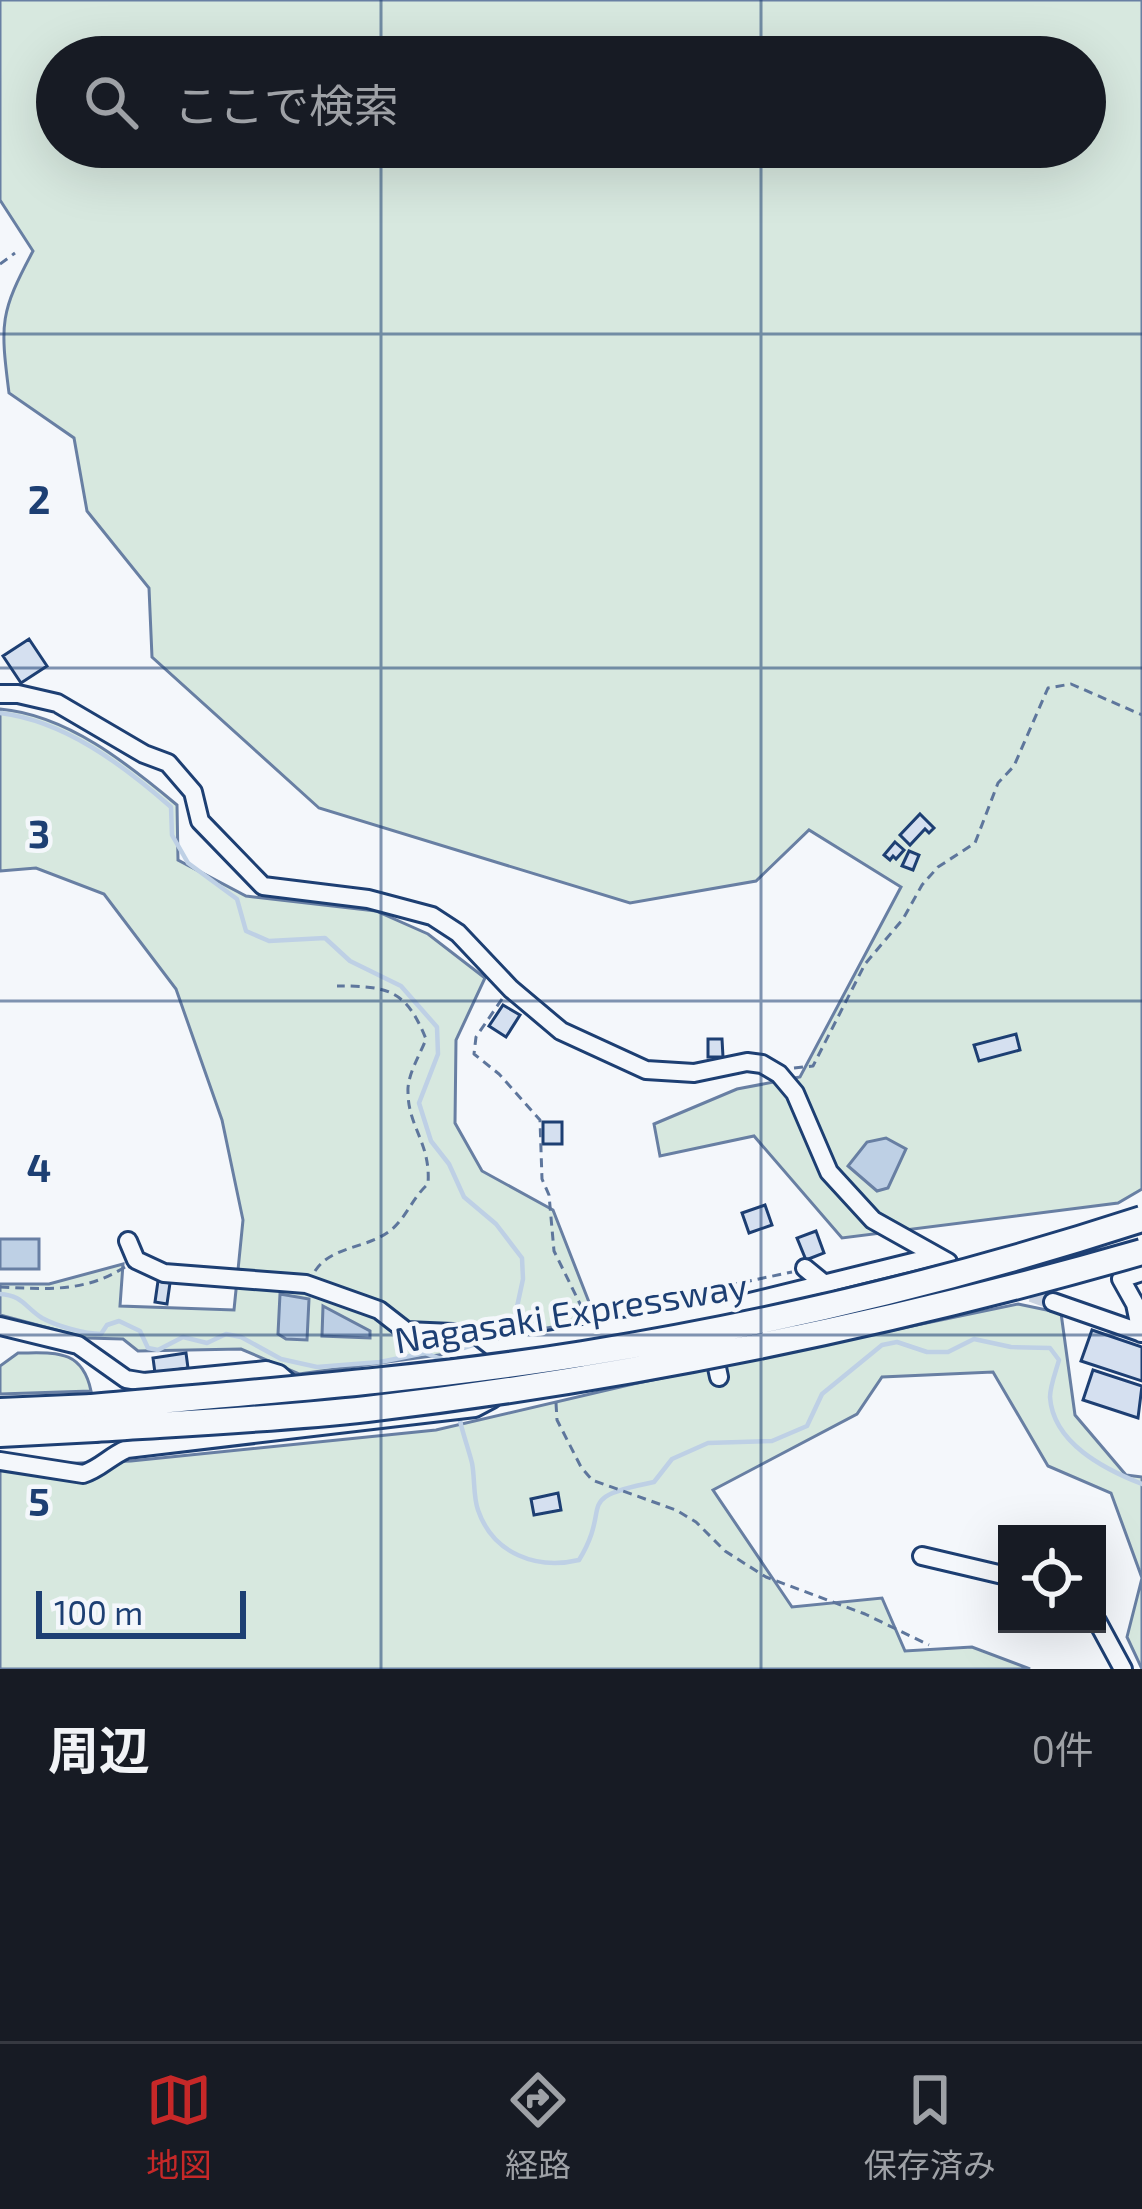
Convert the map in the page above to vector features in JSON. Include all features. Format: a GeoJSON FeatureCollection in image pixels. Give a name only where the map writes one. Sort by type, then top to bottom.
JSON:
{"type":"FeatureCollection","features":[{"type":"Feature","properties":{"kind":"highway","name":"Nagasaki Expressway"},"geometry":{"type":"LineString","coordinates":[[0,1434],[584,1354],[776,1316],[945,1275],[1142,1219]]}},
{"type":"Feature","properties":{"kind":"highway","name":"Nagasaki Expressway"},"geometry":{"type":"LineString","coordinates":[[0,1411],[94,1418],[367,1409],[589,1376],[827,1329],[1142,1252]]}},
{"type":"Feature","properties":{"kind":"street"},"geometry":{"type":"LineString","coordinates":[[0,694],[57,703],[168,763],[194,792],[200,821],[263,886],[368,899],[432,916],[458,933],[561,1031],[646,1070],[694,1072],[747,1062],[779,1074],[795,1093],[830,1172],[873,1220],[941,1260],[705,1312],[495,1349],[476,1334],[406,1330],[379,1310],[306,1284],[164,1273],[136,1259],[128,1241]]}},
{"type":"Feature","properties":{"kind":"street"},"geometry":{"type":"LineString","coordinates":[[805,1268],[827,1286]]}},
{"type":"Feature","properties":{"kind":"street"},"geometry":{"type":"LineString","coordinates":[[1142,1272],[1121,1279],[1135,1304],[1142,1333]]}},
{"type":"Feature","properties":{"kind":"street"},"geometry":{"type":"LineString","coordinates":[[1053,1302],[1142,1333]]}},
{"type":"Feature","properties":{"kind":"street"},"geometry":{"type":"LineString","coordinates":[[705,1312],[718,1377]]}},
{"type":"Feature","properties":{"kind":"street"},"geometry":{"type":"LineString","coordinates":[[0,1327],[78,1345],[126,1378],[144,1382],[266,1370],[279,1374],[338,1426]]}},
{"type":"Feature","properties":{"kind":"street"},"geometry":{"type":"LineString","coordinates":[[0,1461],[83,1474],[127,1449],[476,1408],[492,1399],[495,1349]]}},
{"type":"Feature","properties":{"kind":"street"},"geometry":{"type":"LineString","coordinates":[[922,1556],[998,1574]]}},
{"type":"Feature","properties":{"kind":"street"},"geometry":{"type":"LineString","coordinates":[[1103,1633],[1123,1669]]}},
{"type":"Feature","properties":{"kind":"path"},"geometry":{"type":"LineString","coordinates":[[0,264],[15,253]]}},
{"type":"Feature","properties":{"kind":"path"},"geometry":{"type":"LineString","coordinates":[[783,1064],[800,1070],[813,1066],[865,964],[903,919],[922,885],[938,867],[975,843],[998,783],[1014,766],[1048,688],[1071,684],[1142,716]]}},
{"type":"Feature","properties":{"kind":"path"},"geometry":{"type":"LineString","coordinates":[[306,1284],[324,1257],[368,1243],[393,1228],[412,1198],[428,1184],[430,1159],[407,1087],[426,1039],[415,1011],[384,986],[337,986]]}},
{"type":"Feature","properties":{"kind":"path"},"geometry":{"type":"LineString","coordinates":[[511,988],[476,1037],[474,1054],[499,1073],[540,1120],[542,1179],[549,1195],[554,1251],[592,1329]]}},
{"type":"Feature","properties":{"kind":"path"},"geometry":{"type":"LineString","coordinates":[[0,1287],[66,1290],[102,1282],[136,1259]]}},
{"type":"Feature","properties":{"kind":"path"},"geometry":{"type":"LineString","coordinates":[[705,1312],[691,1306],[691,1296],[805,1268]]}},
{"type":"Feature","properties":{"kind":"path"},"geometry":{"type":"LineString","coordinates":[[556,1402],[557,1420],[581,1467],[605,1487],[676,1510],[696,1522],[725,1551],[766,1577],[865,1614],[929,1645]]}},
{"type":"Feature","properties":{"kind":"shaded area"},"geometry":{"type":"Polygon","coordinates":[[[0,0],[1142,0],[1142,1189],[1118,1203],[842,1238],[754,1136],[660,1156],[654,1124],[737,1089],[800,1077],[901,887],[809,830],[756,881],[630,903],[319,808],[152,657],[149,588],[87,511],[74,438],[9,393],[5,319],[33,251],[0,200],[0,0]]]}},
{"type":"Feature","properties":{"kind":"shaded area"},"geometry":{"type":"Polygon","coordinates":[[[0,709],[72,731],[117,758],[177,805],[178,860],[246,896],[376,911],[428,934],[485,978],[456,1040],[455,1123],[482,1171],[553,1210],[596,1320],[522,1332],[500,1321],[446,1354],[299,1374],[241,1349],[138,1351],[123,1339],[86,1338],[0,1315],[0,1284],[49,1284],[123,1264],[120,1306],[234,1310],[243,1220],[222,1120],[176,989],[104,894],[36,868],[0,871],[0,709]]]}},
{"type":"Feature","properties":{"kind":"shaded area"},"geometry":{"type":"Polygon","coordinates":[[[1018,1304],[1061,1313],[1075,1415],[1126,1475],[1142,1477],[1142,1578],[1111,1493],[1048,1466],[993,1372],[882,1377],[857,1414],[713,1490],[792,1607],[882,1598],[905,1651],[972,1647],[1030,1669],[0,1669],[0,1466],[131,1461],[436,1430],[1018,1304]]]}},
{"type":"Feature","properties":{"kind":"shaded area"},"geometry":{"type":"Polygon","coordinates":[[[18,1353],[55,1354],[73,1360],[91,1391],[0,1394],[0,1366],[18,1353]]]}},
{"type":"Feature","properties":{"kind":"shaded area"},"geometry":{"type":"Polygon","coordinates":[[[1142,1578],[1142,1669],[1127,1637],[1142,1578]]]}},
{"type":"Feature","properties":{"kind":"water"},"geometry":{"type":"Polygon","coordinates":[[[886,1138],[906,1149],[888,1188],[877,1191],[848,1166],[867,1142],[886,1138]]]}},
{"type":"Feature","properties":{"kind":"water"},"geometry":{"type":"Polygon","coordinates":[[[0,1239],[39,1239],[39,1269],[0,1269],[0,1239]]]}},
{"type":"Feature","properties":{"kind":"water"},"geometry":{"type":"Polygon","coordinates":[[[280,1294],[309,1299],[307,1340],[278,1334],[280,1294]]]}},
{"type":"Feature","properties":{"kind":"water"},"geometry":{"type":"Polygon","coordinates":[[[323,1306],[370,1331],[370,1338],[322,1336],[323,1306]]]}},
{"type":"Feature","properties":{"kind":"building"},"geometry":{"type":"Polygon","coordinates":[[[29,639],[47,666],[21,683],[3,656],[29,639]]]}},
{"type":"Feature","properties":{"kind":"building"},"geometry":{"type":"Polygon","coordinates":[[[920,814],[934,828],[929,833],[925,829],[910,845],[900,835],[920,814]]]}},
{"type":"Feature","properties":{"kind":"building"},"geometry":{"type":"Polygon","coordinates":[[[895,842],[904,850],[890,860],[884,855],[895,842]]]}},
{"type":"Feature","properties":{"kind":"building"},"geometry":{"type":"Polygon","coordinates":[[[909,851],[919,855],[913,870],[902,866],[909,851]]]}},
{"type":"Feature","properties":{"kind":"building"},"geometry":{"type":"Polygon","coordinates":[[[503,1005],[520,1015],[506,1037],[489,1026],[503,1005]]]}},
{"type":"Feature","properties":{"kind":"building"},"geometry":{"type":"Polygon","coordinates":[[[1016,1034],[1020,1050],[979,1061],[974,1045],[1016,1034]]]}},
{"type":"Feature","properties":{"kind":"building"},"geometry":{"type":"Polygon","coordinates":[[[708,1039],[722,1039],[723,1057],[708,1057],[708,1039]]]}},
{"type":"Feature","properties":{"kind":"building"},"geometry":{"type":"Polygon","coordinates":[[[543,1122],[562,1122],[562,1144],[543,1144],[543,1122]]]}},
{"type":"Feature","properties":{"kind":"building"},"geometry":{"type":"Polygon","coordinates":[[[765,1205],[772,1225],[749,1233],[742,1213],[765,1205]]]}},
{"type":"Feature","properties":{"kind":"building"},"geometry":{"type":"Polygon","coordinates":[[[816,1231],[824,1253],[806,1260],[797,1238],[816,1231]]]}},
{"type":"Feature","properties":{"kind":"building"},"geometry":{"type":"Polygon","coordinates":[[[158,1281],[170,1283],[167,1304],[155,1302],[158,1281]]]}},
{"type":"Feature","properties":{"kind":"building"},"geometry":{"type":"Polygon","coordinates":[[[1092,1330],[1142,1347],[1142,1381],[1081,1361],[1092,1330]]]}},
{"type":"Feature","properties":{"kind":"building"},"geometry":{"type":"Polygon","coordinates":[[[186,1353],[188,1368],[155,1373],[153,1358],[186,1353]]]}},
{"type":"Feature","properties":{"kind":"building"},"geometry":{"type":"Polygon","coordinates":[[[1093,1370],[1142,1386],[1138,1418],[1083,1400],[1093,1370]]]}},
{"type":"Feature","properties":{"kind":"building"},"geometry":{"type":"Polygon","coordinates":[[[558,1493],[561,1510],[534,1515],[531,1499],[558,1493]]]}},
{"type":"Feature","properties":{"kind":"waterway"},"geometry":{"type":"LineString","coordinates":[[0,713],[70,735],[113,761],[171,807],[172,835],[188,863],[237,899],[246,931],[269,941],[325,938],[350,961],[401,986],[437,1027],[438,1054],[419,1103],[431,1141],[449,1164],[464,1197],[496,1224],[522,1258],[523,1279],[512,1330],[489,1340]]}},
{"type":"Feature","properties":{"kind":"waterway"},"geometry":{"type":"LineString","coordinates":[[0,1294],[18,1299],[48,1321],[79,1331],[101,1334],[107,1325],[119,1321],[140,1331],[148,1348],[158,1350],[183,1337],[207,1343],[226,1334],[281,1359],[317,1367],[425,1353],[452,1363]]}},
{"type":"Feature","properties":{"kind":"waterway"},"geometry":{"type":"LineString","coordinates":[[459,1416],[472,1463],[476,1505],[485,1525],[505,1548],[548,1563],[579,1560],[598,1506],[612,1493],[654,1482],[672,1459],[708,1443],[772,1441],[807,1426],[822,1394],[882,1345],[897,1342],[927,1352],[948,1352],[974,1339],[1050,1348],[1059,1360],[1050,1397],[1060,1428],[1097,1462],[1142,1484]]}},
{"type":"Feature","properties":{"kind":"waterway"},"geometry":{"type":"LineString","coordinates":[[452,1363],[457,1350],[479,1343]]}},
{"type":"Feature","properties":{"kind":"tunnel"},"geometry":{"type":"LineString","coordinates":[[964,1269],[1053,1302]]}}]}
